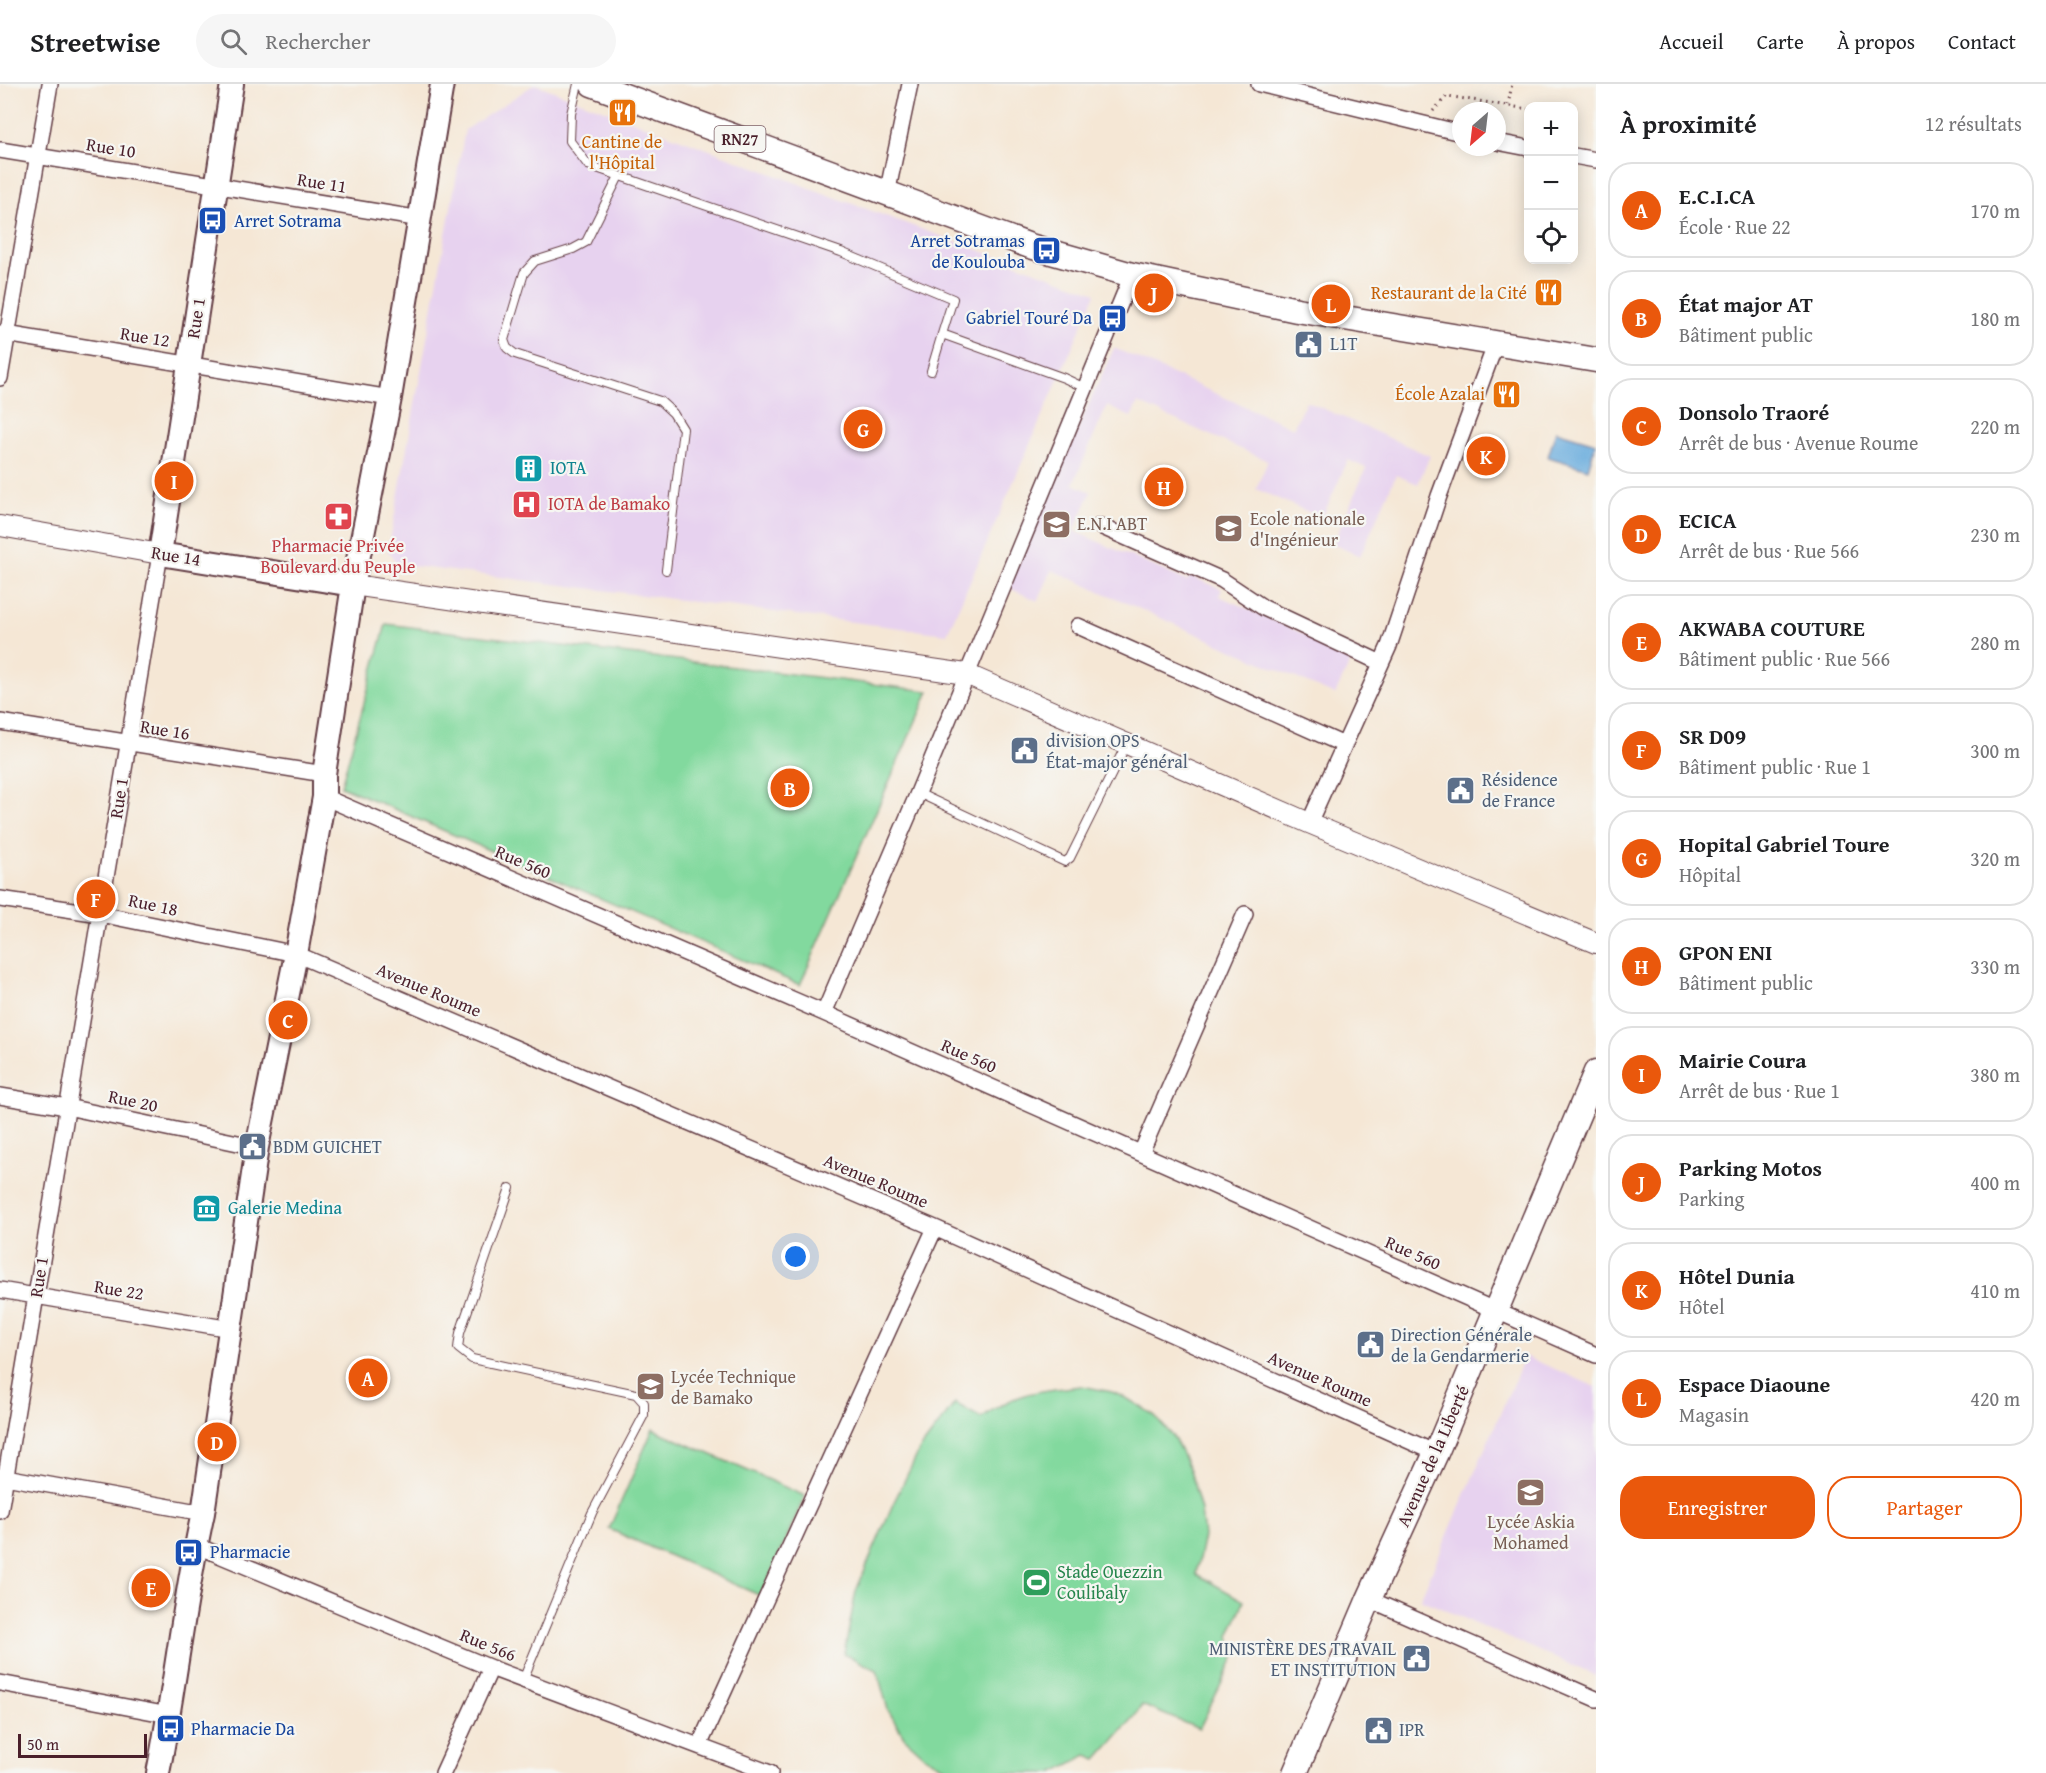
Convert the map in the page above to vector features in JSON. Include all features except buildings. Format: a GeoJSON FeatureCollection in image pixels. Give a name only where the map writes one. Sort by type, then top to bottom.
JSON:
{"type":"FeatureCollection","features":[{"type":"Feature","properties":{"kind":"main road","name":"Rue 1"},"geometry":{"type":"LineString","coordinates":[[160,554],[232,84]]}},
{"type":"Feature","properties":{"kind":"main road"},"geometry":{"type":"LineString","coordinates":[[158,1773],[202,1513],[257,1147],[296,954],[324,797],[324,774],[353,585],[390,398],[442,84]]}},
{"type":"Feature","properties":{"kind":"main road","name":"RN27"},"geometry":{"type":"LineString","coordinates":[[592,84],[1030,246],[1132,275],[1297,310],[1596,360]]}},
{"type":"Feature","properties":{"kind":"main road","name":"Rue 14"},"geometry":{"type":"LineString","coordinates":[[160,554],[353,585]]}},
{"type":"Feature","properties":{"kind":"main road","name":"Avenue de la Liberté"},"geometry":{"type":"LineString","coordinates":[[1295,1773],[1369,1599],[1436,1453],[1596,1072]]}},
{"type":"Feature","properties":{"kind":"street"},"geometry":{"type":"LineString","coordinates":[[0,378],[4,334],[50,84]]}},
{"type":"Feature","properties":{"kind":"street"},"geometry":{"type":"LineString","coordinates":[[887,194],[910,84]]}},
{"type":"Feature","properties":{"kind":"street"},"geometry":{"type":"LineString","coordinates":[[1259,84],[1452,131]]}},
{"type":"Feature","properties":{"kind":"street"},"geometry":{"type":"LineString","coordinates":[[1506,144],[1524,147]]}},
{"type":"Feature","properties":{"kind":"street","name":"Rue 10"},"geometry":{"type":"LineString","coordinates":[[0,150],[216,185]]}},
{"type":"Feature","properties":{"kind":"street"},"geometry":{"type":"LineString","coordinates":[[1578,157],[1596,160]]}},
{"type":"Feature","properties":{"kind":"street","name":"Rue 11"},"geometry":{"type":"LineString","coordinates":[[216,185],[421,219]]}},
{"type":"Feature","properties":{"kind":"street"},"geometry":{"type":"LineString","coordinates":[[824,1013],[918,794],[1132,275]]}},
{"type":"Feature","properties":{"kind":"street","name":"Rue 12"},"geometry":{"type":"LineString","coordinates":[[4,334],[390,398]]}},
{"type":"Feature","properties":{"kind":"street"},"geometry":{"type":"LineString","coordinates":[[1309,823],[1381,663],[1496,343]]}},
{"type":"Feature","properties":{"kind":"street","name":"Rue 14"},"geometry":{"type":"LineString","coordinates":[[0,526],[160,554]]}},
{"type":"Feature","properties":{"kind":"street"},"geometry":{"type":"LineString","coordinates":[[1100,526],[1222,580],[1264,608],[1381,663]]}},
{"type":"Feature","properties":{"kind":"street","name":"Rue 1"},"geometry":{"type":"LineString","coordinates":[[0,1511],[3,1476],[36,1296],[160,554]]}},
{"type":"Feature","properties":{"kind":"street"},"geometry":{"type":"LineString","coordinates":[[353,585],[966,674],[1309,823],[1596,943]]}},
{"type":"Feature","properties":{"kind":"street"},"geometry":{"type":"LineString","coordinates":[[1078,626],[1344,745]]}},
{"type":"Feature","properties":{"kind":"street","name":"Rue 16"},"geometry":{"type":"LineString","coordinates":[[0,722],[324,774]]}},
{"type":"Feature","properties":{"kind":"street","name":"Rue 560"},"geometry":{"type":"LineString","coordinates":[[324,797],[824,1013],[1596,1355]]}},
{"type":"Feature","properties":{"kind":"street","name":"Rue 18"},"geometry":{"type":"LineString","coordinates":[[0,898],[100,914],[296,954]]}},
{"type":"Feature","properties":{"kind":"street"},"geometry":{"type":"LineString","coordinates":[[1141,1153],[1245,914]]}},
{"type":"Feature","properties":{"kind":"street","name":"Avenue Roume"},"geometry":{"type":"LineString","coordinates":[[296,954],[935,1228],[1436,1453]]}},
{"type":"Feature","properties":{"kind":"street","name":"Rue 20"},"geometry":{"type":"LineString","coordinates":[[0,1096],[67,1107],[257,1147]]}},
{"type":"Feature","properties":{"kind":"street"},"geometry":{"type":"LineString","coordinates":[[699,1746],[935,1228]]}},
{"type":"Feature","properties":{"kind":"street","name":"Rue 22"},"geometry":{"type":"LineString","coordinates":[[0,1290],[231,1329]]}},
{"type":"Feature","properties":{"kind":"street"},"geometry":{"type":"LineString","coordinates":[[3,1476],[202,1513]]}},
{"type":"Feature","properties":{"kind":"street","name":"Rue 566"},"geometry":{"type":"LineString","coordinates":[[195,1545],[491,1668],[770,1773]]}},
{"type":"Feature","properties":{"kind":"street"},"geometry":{"type":"LineString","coordinates":[[1369,1599],[1596,1699]]}},
{"type":"Feature","properties":{"kind":"street"},"geometry":{"type":"LineString","coordinates":[[443,1773],[491,1668]]}},
{"type":"Feature","properties":{"kind":"street"},"geometry":{"type":"LineString","coordinates":[[0,1683],[169,1715]]}},
{"type":"Feature","properties":{"kind":"lane"},"geometry":{"type":"LineString","coordinates":[[578,84],[571,114],[570,141],[588,165],[841,252],[953,299],[931,371]]}},
{"type":"Feature","properties":{"kind":"lane"},"geometry":{"type":"LineString","coordinates":[[619,176],[586,242],[573,249],[535,261],[524,273],[504,340],[507,348],[515,354],[660,401],[673,413],[683,429],[666,570]]}},
{"type":"Feature","properties":{"kind":"lane"},"geometry":{"type":"LineString","coordinates":[[942,334],[1064,378],[1085,388]]}},
{"type":"Feature","properties":{"kind":"lane"},"geometry":{"type":"LineString","coordinates":[[918,794],[1065,862],[1070,858],[1127,744]]}},
{"type":"Feature","properties":{"kind":"lane"},"geometry":{"type":"LineString","coordinates":[[510,1188],[460,1333],[458,1348],[472,1359],[636,1394],[644,1402],[644,1415],[592,1512],[523,1680]]}},
{"type":"Feature","properties":{"kind":"path"},"geometry":{"type":"LineString","coordinates":[[1508,105],[1512,84]]}},
{"type":"Feature","properties":{"kind":"path"},"geometry":{"type":"LineString","coordinates":[[1422,123],[1447,96],[1524,108]]}},
{"type":"Feature","properties":{"kind":"shaded area"},"geometry":{"type":"Polygon","coordinates":[[[535,84],[1096,293],[947,634],[397,564],[388,552],[465,130],[535,84]]]}},
{"type":"Feature","properties":{"kind":"shaded area","name":"E.N.I ABT"},"geometry":{"type":"Polygon","coordinates":[[[1114,348],[1293,428],[1306,401],[1430,456],[1418,484],[1396,475],[1360,556],[1333,544],[1366,468],[1348,460],[1322,518],[1256,489],[1268,461],[1138,403],[1131,417],[1107,406],[1073,484],[1091,492],[1074,531],[1187,581],[1190,576],[1222,589],[1219,596],[1353,656],[1335,695],[1052,570],[1038,601],[1007,587],[1114,348]]]}},
{"type":"Feature","properties":{"kind":"shaded area","name":"Lycée Askia Mohamed"},"geometry":{"type":"Polygon","coordinates":[[[1525,1356],[1596,1387],[1596,1676],[1420,1599],[1525,1356]]]}},
{"type":"Feature","properties":{"kind":"green space"},"geometry":{"type":"Polygon","coordinates":[[[386,624],[929,691],[800,985],[341,786],[386,624]]]}},
{"type":"Feature","properties":{"kind":"green space","name":"Stade Ouezzin Coulibaly"},"geometry":{"type":"Polygon","coordinates":[[[1082,1386],[1112,1392],[1128,1399],[1154,1415],[1174,1438],[1190,1470],[1201,1511],[1204,1536],[1196,1574],[1244,1601],[1229,1636],[1235,1656],[1199,1729],[1142,1705],[1097,1759],[1087,1755],[1053,1773],[958,1773],[926,1757],[904,1737],[888,1710],[877,1670],[844,1654],[856,1591],[893,1504],[919,1451],[955,1403],[981,1418],[1017,1397],[1041,1391],[1082,1386]]]}},
{"type":"Feature","properties":{"kind":"green space"},"geometry":{"type":"Polygon","coordinates":[[[653,1429],[805,1496],[761,1596],[609,1529],[653,1429]]]}},
{"type":"Feature","properties":{"kind":"water"},"geometry":{"type":"Polygon","coordinates":[[[1556,431],[1596,443],[1588,469],[1548,457],[1556,431]]]}},
{"type":"Feature","properties":{"kind":"place","name":"Cantine de l'Hôpital"},"geometry":{"type":"Point","coordinates":[622,113]}},
{"type":"Feature","properties":{"kind":"place","name":"Arret Sotrama"},"geometry":{"type":"Point","coordinates":[213,221]}},
{"type":"Feature","properties":{"kind":"place","name":"Arret Sotramas de Koulouba"},"geometry":{"type":"Point","coordinates":[1046,251]}},
{"type":"Feature","properties":{"kind":"place","name":"Parking Motos"},"geometry":{"type":"Point","coordinates":[1154,293]}},
{"type":"Feature","properties":{"kind":"place","name":"Restaurant de la Cité"},"geometry":{"type":"Point","coordinates":[1548,293]}},
{"type":"Feature","properties":{"kind":"place","name":"Espace Diaoune"},"geometry":{"type":"Point","coordinates":[1331,304]}},
{"type":"Feature","properties":{"kind":"place","name":"Gabriel Touré Da"},"geometry":{"type":"Point","coordinates":[1113,318]}},
{"type":"Feature","properties":{"kind":"place","name":"L1T"},"geometry":{"type":"Point","coordinates":[1309,344]}},
{"type":"Feature","properties":{"kind":"place","name":"École Azalai"},"geometry":{"type":"Point","coordinates":[1506,394]}},
{"type":"Feature","properties":{"kind":"place","name":"Hopital Gabriel Toure"},"geometry":{"type":"Point","coordinates":[863,429]}},
{"type":"Feature","properties":{"kind":"place","name":"Hôtel Dunia"},"geometry":{"type":"Point","coordinates":[1486,456]}},
{"type":"Feature","properties":{"kind":"place","name":"IOTA"},"geometry":{"type":"Point","coordinates":[529,468]}},
{"type":"Feature","properties":{"kind":"place","name":"Mairie Coura"},"geometry":{"type":"Point","coordinates":[174,481]}},
{"type":"Feature","properties":{"kind":"place","name":"GPON ENI"},"geometry":{"type":"Point","coordinates":[1164,487]}},
{"type":"Feature","properties":{"kind":"place","name":"IOTA de Bamako"},"geometry":{"type":"Point","coordinates":[527,504]}},
{"type":"Feature","properties":{"kind":"place","name":"Pharmacie Privée Boulevard du Peuple"},"geometry":{"type":"Point","coordinates":[338,517]}},
{"type":"Feature","properties":{"kind":"place","name":"E.N.I ABT"},"geometry":{"type":"Point","coordinates":[1056,524]}},
{"type":"Feature","properties":{"kind":"place","name":"Ecole nationale d'Ingénieur"},"geometry":{"type":"Point","coordinates":[1229,529]}},
{"type":"Feature","properties":{"kind":"place","name":"division OPS État-major général"},"geometry":{"type":"Point","coordinates":[1025,751]}},
{"type":"Feature","properties":{"kind":"place","name":"État major AT"},"geometry":{"type":"Point","coordinates":[790,788]}},
{"type":"Feature","properties":{"kind":"place","name":"Résidence de France"},"geometry":{"type":"Point","coordinates":[1461,790]}},
{"type":"Feature","properties":{"kind":"place","name":"SR D09"},"geometry":{"type":"Point","coordinates":[96,899]}},
{"type":"Feature","properties":{"kind":"place","name":"Donsolo Traoré"},"geometry":{"type":"Point","coordinates":[288,1020]}},
{"type":"Feature","properties":{"kind":"place","name":"BDM GUICHET"},"geometry":{"type":"Point","coordinates":[252,1147]}},
{"type":"Feature","properties":{"kind":"place","name":"Galerie Medina"},"geometry":{"type":"Point","coordinates":[207,1208]}},
{"type":"Feature","properties":{"kind":"place","name":"Direction Générale de la Gendarmerie"},"geometry":{"type":"Point","coordinates":[1370,1345]}},
{"type":"Feature","properties":{"kind":"place","name":"E.C.I.CA"},"geometry":{"type":"Point","coordinates":[368,1378]}},
{"type":"Feature","properties":{"kind":"place","name":"Lycée Technique de Bamako"},"geometry":{"type":"Point","coordinates":[650,1387]}},
{"type":"Feature","properties":{"kind":"place","name":"ECICA"},"geometry":{"type":"Point","coordinates":[217,1442]}},
{"type":"Feature","properties":{"kind":"place","name":"Lycée Askia Mohamed"},"geometry":{"type":"Point","coordinates":[1531,1493]}},
{"type":"Feature","properties":{"kind":"place","name":"Pharmacie"},"geometry":{"type":"Point","coordinates":[189,1552]}},
{"type":"Feature","properties":{"kind":"place","name":"Stade Ouezzin Coulibaly"},"geometry":{"type":"Point","coordinates":[1036,1582]}},
{"type":"Feature","properties":{"kind":"place","name":"AKWABA COUTURE"},"geometry":{"type":"Point","coordinates":[151,1588]}},
{"type":"Feature","properties":{"kind":"place","name":"MINISTÈRE DES TRAVAIL ET INSTITUTION"},"geometry":{"type":"Point","coordinates":[1417,1659]}},
{"type":"Feature","properties":{"kind":"place","name":"Pharmacie Da"},"geometry":{"type":"Point","coordinates":[170,1729]}},
{"type":"Feature","properties":{"kind":"place","name":"IPR"},"geometry":{"type":"Point","coordinates":[1378,1730]}}]}
